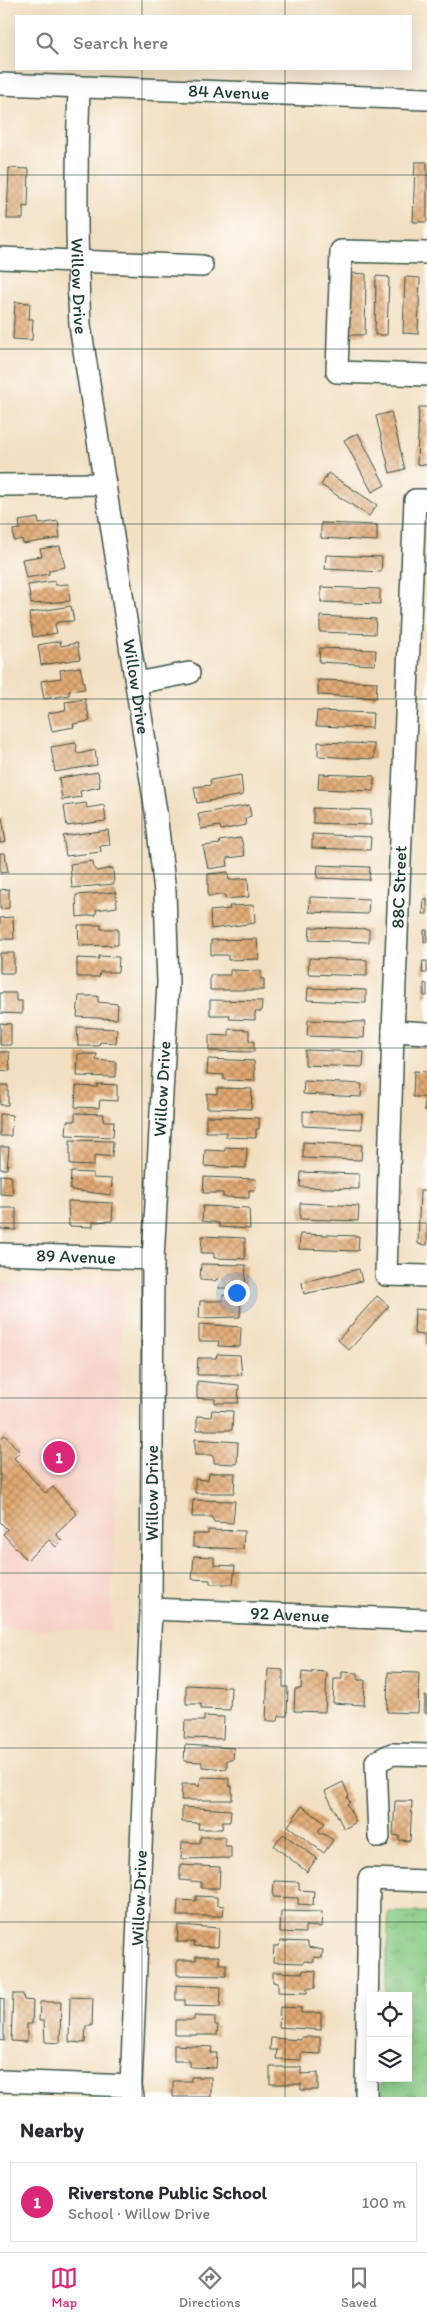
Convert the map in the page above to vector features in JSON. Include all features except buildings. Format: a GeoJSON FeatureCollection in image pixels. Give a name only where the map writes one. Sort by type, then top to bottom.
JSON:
{"type":"FeatureCollection","features":[{"type":"Feature","properties":{"kind":"street","name":"84 Avenue"},"geometry":{"type":"LineString","coordinates":[[0,84],[427,99]]}},
{"type":"Feature","properties":{"kind":"street","name":"Willow Drive"},"geometry":{"type":"LineString","coordinates":[[80,86],[76,262],[80,325],[156,812],[166,901],[168,984],[154,1259],[151,1609],[132,2091]]}},
{"type":"Feature","properties":{"kind":"street"},"geometry":{"type":"LineString","coordinates":[[427,253],[341,251],[337,372],[427,375]]}},
{"type":"Feature","properties":{"kind":"street"},"geometry":{"type":"LineString","coordinates":[[0,258],[202,266]]}},
{"type":"Feature","properties":{"kind":"street"},"geometry":{"type":"LineString","coordinates":[[0,485],[105,484]]}},
{"type":"Feature","properties":{"kind":"street","name":"88C Street"},"geometry":{"type":"LineString","coordinates":[[421,500],[393,1031],[386,1275],[427,1276]]}},
{"type":"Feature","properties":{"kind":"street"},"geometry":{"type":"LineString","coordinates":[[136,683],[189,673]]}},
{"type":"Feature","properties":{"kind":"street"},"geometry":{"type":"LineString","coordinates":[[393,1031],[427,1033]]}},
{"type":"Feature","properties":{"kind":"street","name":"89 Avenue"},"geometry":{"type":"LineString","coordinates":[[0,1254],[154,1259]]}},
{"type":"Feature","properties":{"kind":"street","name":"92 Avenue"},"geometry":{"type":"LineString","coordinates":[[151,1609],[427,1620]]}},
{"type":"Feature","properties":{"kind":"street"},"geometry":{"type":"LineString","coordinates":[[379,1837],[376,1762],[392,1754],[427,1755]]}},
{"type":"Feature","properties":{"kind":"street"},"geometry":{"type":"LineString","coordinates":[[366,2097],[369,1879],[427,1881]]}},
{"type":"Feature","properties":{"kind":"street"},"geometry":{"type":"LineString","coordinates":[[0,2081],[132,2091]]}},
{"type":"Feature","properties":{"kind":"shaded area"},"geometry":{"type":"Polygon","coordinates":[[[0,1283],[123,1287],[111,1631],[0,1628],[0,1283]]]}},
{"type":"Feature","properties":{"kind":"green space"},"geometry":{"type":"Polygon","coordinates":[[[389,1912],[427,1912],[427,2097],[381,2097],[381,2082],[412,2082],[412,1992],[385,1992],[389,1912]]]}},
{"type":"Feature","properties":{"kind":"place","name":"Riverstone Public School"},"geometry":{"type":"Point","coordinates":[59,1457]}}]}
